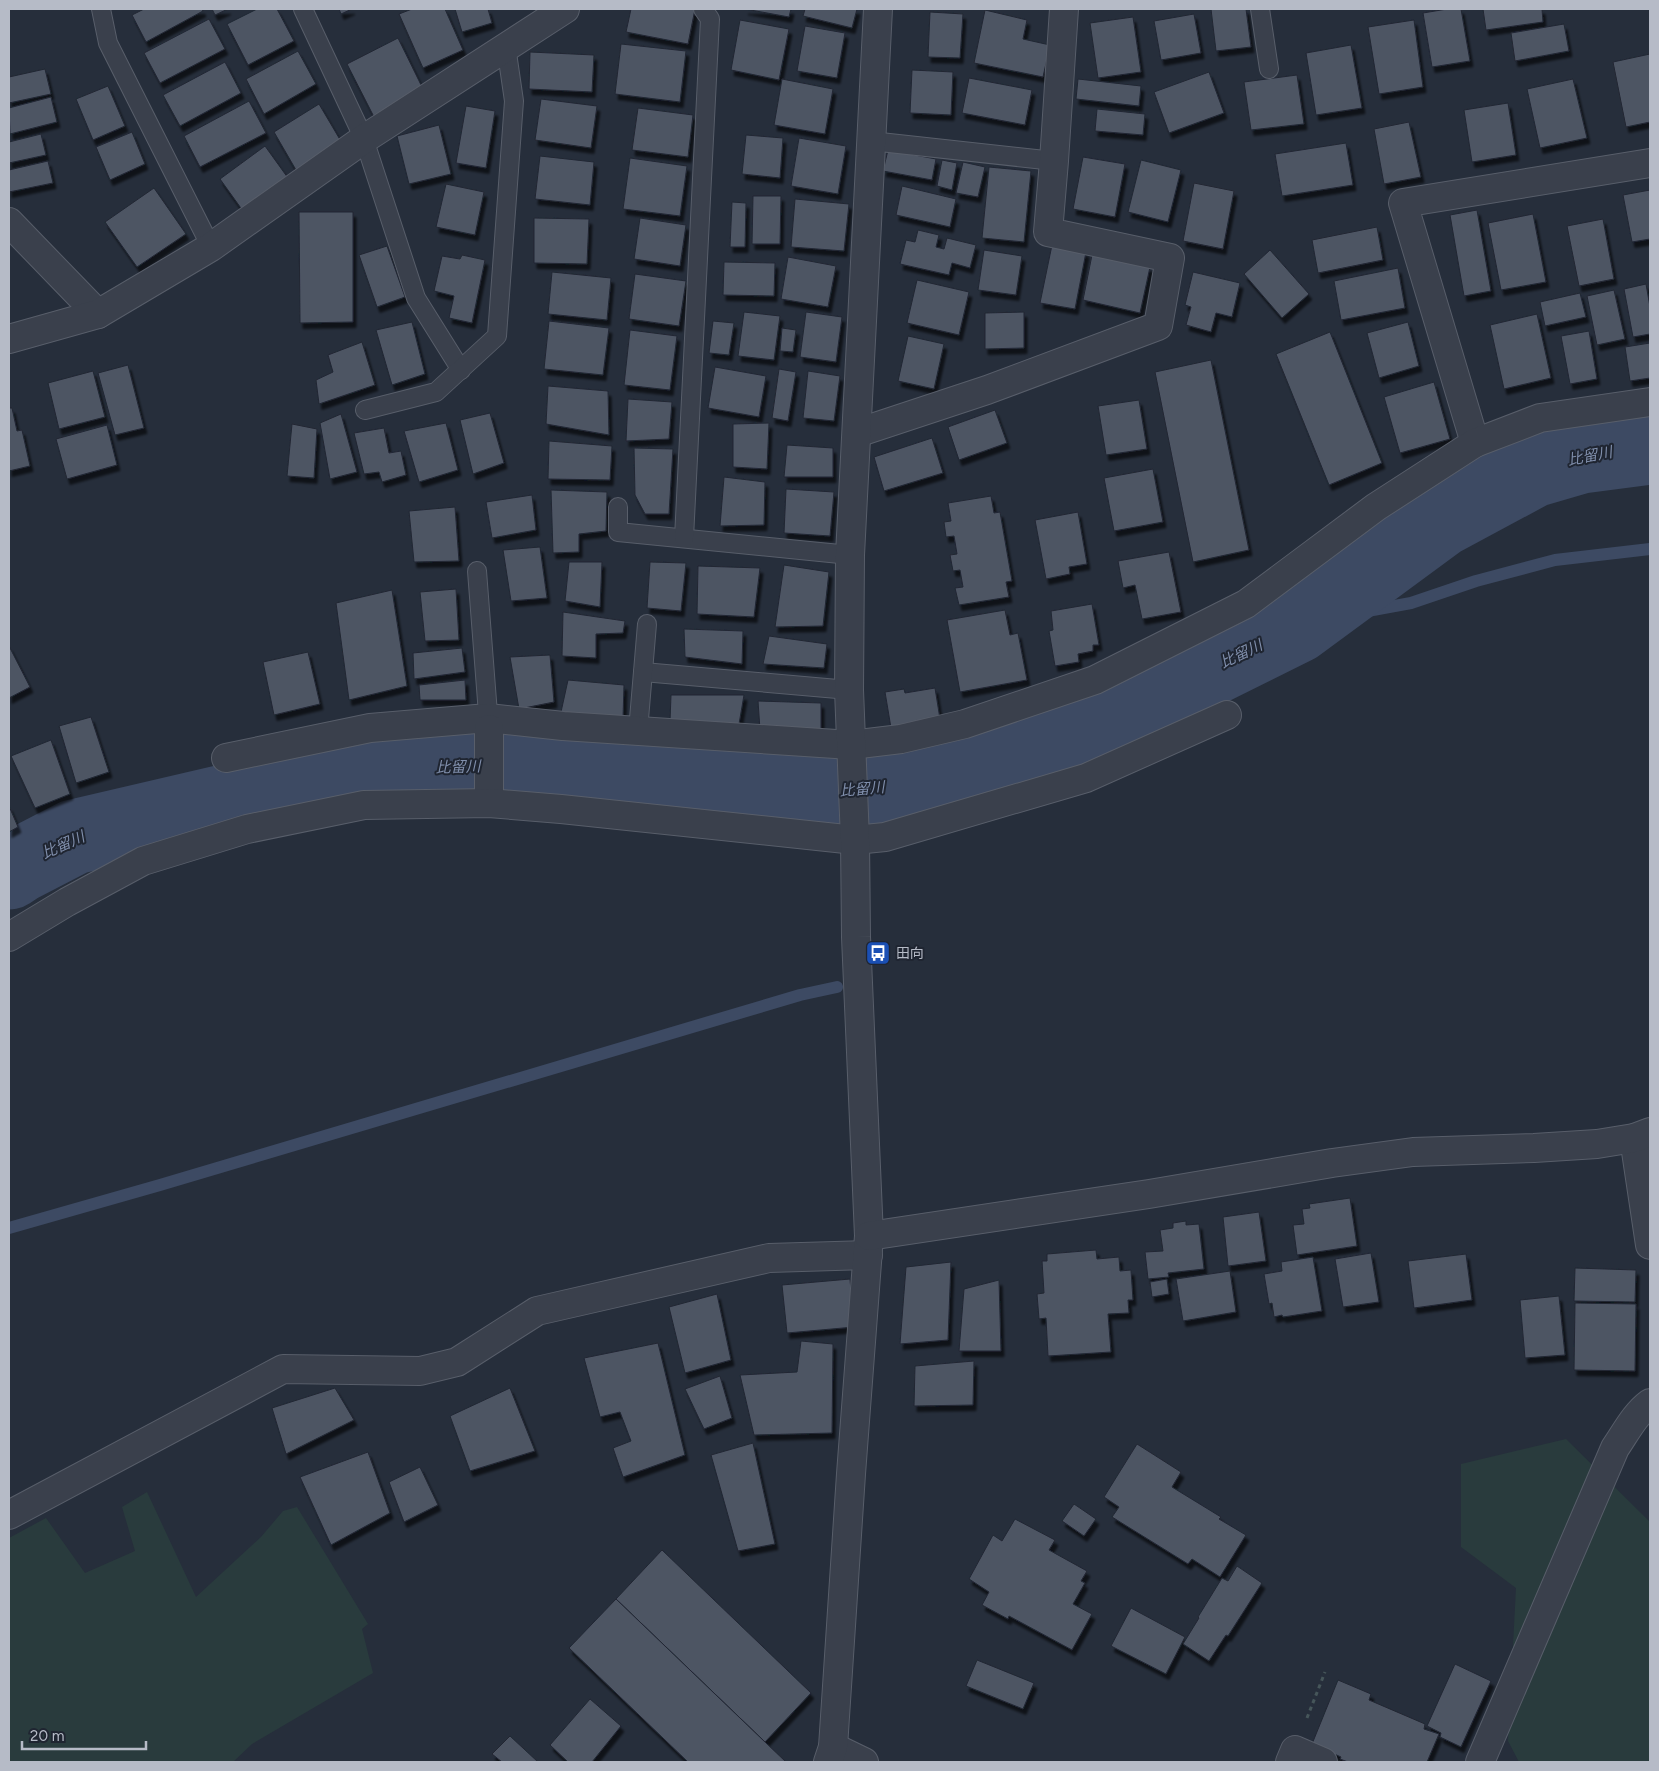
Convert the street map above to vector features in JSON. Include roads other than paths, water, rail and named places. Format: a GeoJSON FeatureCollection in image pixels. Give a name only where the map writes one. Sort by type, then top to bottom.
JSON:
{"type":"FeatureCollection","features":[{"type":"Feature","properties":{"kind":"street"},"geometry":{"type":"LineString","coordinates":[[9,339],[98,314],[211,247],[364,139],[565,9]]}},
{"type":"Feature","properties":{"kind":"street"},"geometry":{"type":"LineString","coordinates":[[864,1762],[831,1755],[869,1245],[856,937],[855,832],[849,690],[850,555],[878,9]]}},
{"type":"Feature","properties":{"kind":"street"},"geometry":{"type":"LineString","coordinates":[[857,433],[987,390],[1158,326],[1170,258],[1048,232],[1064,9]]}},
{"type":"Feature","properties":{"kind":"street"},"geometry":{"type":"LineString","coordinates":[[1475,443],[1403,203],[1650,163]]}},
{"type":"Feature","properties":{"kind":"street"},"geometry":{"type":"LineString","coordinates":[[9,222],[98,314]]}},
{"type":"Feature","properties":{"kind":"street"},"geometry":{"type":"LineString","coordinates":[[226,758],[370,728],[489,723],[638,731],[851,753],[965,724],[1095,680],[1246,604],[1376,506],[1475,443],[1540,418],[1650,402]]}},
{"type":"Feature","properties":{"kind":"street"},"geometry":{"type":"LineString","coordinates":[[9,937],[67,902],[143,861],[247,829],[364,805],[489,796],[561,809],[885,836],[1086,778],[1227,715]]}},
{"type":"Feature","properties":{"kind":"street"},"geometry":{"type":"LineString","coordinates":[[489,723],[489,796]]}},
{"type":"Feature","properties":{"kind":"street"},"geometry":{"type":"LineString","coordinates":[[9,1515],[283,1369],[420,1371],[457,1362],[536,1311],[770,1258],[869,1245],[1149,1194],[1413,1152],[1597,1144],[1642,1135],[1650,1245]]}},
{"type":"Feature","properties":{"kind":"street"},"geometry":{"type":"LineString","coordinates":[[1480,1762],[1615,1448],[1642,1408],[1650,1403]]}},
{"type":"Feature","properties":{"kind":"street"},"geometry":{"type":"LineString","coordinates":[[1292,1756],[1323,1762]]}},
{"type":"Feature","properties":{"kind":"lane"},"geometry":{"type":"LineString","coordinates":[[101,9],[108,43],[211,247]]}},
{"type":"Feature","properties":{"kind":"lane"},"geometry":{"type":"LineString","coordinates":[[303,9],[364,139],[416,298],[461,370]]}},
{"type":"Feature","properties":{"kind":"lane"},"geometry":{"type":"LineString","coordinates":[[684,538],[710,19],[703,9]]}},
{"type":"Feature","properties":{"kind":"lane"},"geometry":{"type":"LineString","coordinates":[[1260,9],[1269,69]]}},
{"type":"Feature","properties":{"kind":"lane"},"geometry":{"type":"LineString","coordinates":[[365,410],[436,392],[497,336],[514,101],[506,46]]}},
{"type":"Feature","properties":{"kind":"lane"},"geometry":{"type":"LineString","coordinates":[[872,141],[1054,161]]}},
{"type":"Feature","properties":{"kind":"lane"},"geometry":{"type":"LineString","coordinates":[[618,506],[618,532],[850,555]]}},
{"type":"Feature","properties":{"kind":"lane"},"geometry":{"type":"LineString","coordinates":[[477,571],[489,723]]}},
{"type":"Feature","properties":{"kind":"lane"},"geometry":{"type":"LineString","coordinates":[[638,731],[646,624]]}},
{"type":"Feature","properties":{"kind":"lane"},"geometry":{"type":"LineString","coordinates":[[643,672],[849,690]]}},
{"type":"Feature","properties":{"kind":"waterway","name":"比留川"},"geometry":{"type":"LineString","coordinates":[[9,872],[74,837],[353,772],[464,766],[528,767],[569,774],[615,775],[697,785],[813,793],[900,786],[956,771],[1014,752],[1147,700],[1296,626],[1440,520],[1533,470],[1581,456],[1650,447]]}},
{"type":"Feature","properties":{"kind":"waterway"},"geometry":{"type":"LineString","coordinates":[[1296,626],[1411,603],[1476,581],[1555,560],[1650,549]]}},
{"type":"Feature","properties":{"kind":"waterway"},"geometry":{"type":"LineString","coordinates":[[9,1228],[800,995],[837,987]]}},
{"type":"Feature","properties":{"kind":"place","name":"田向"},"geometry":{"type":"Point","coordinates":[878,953]}}]}
